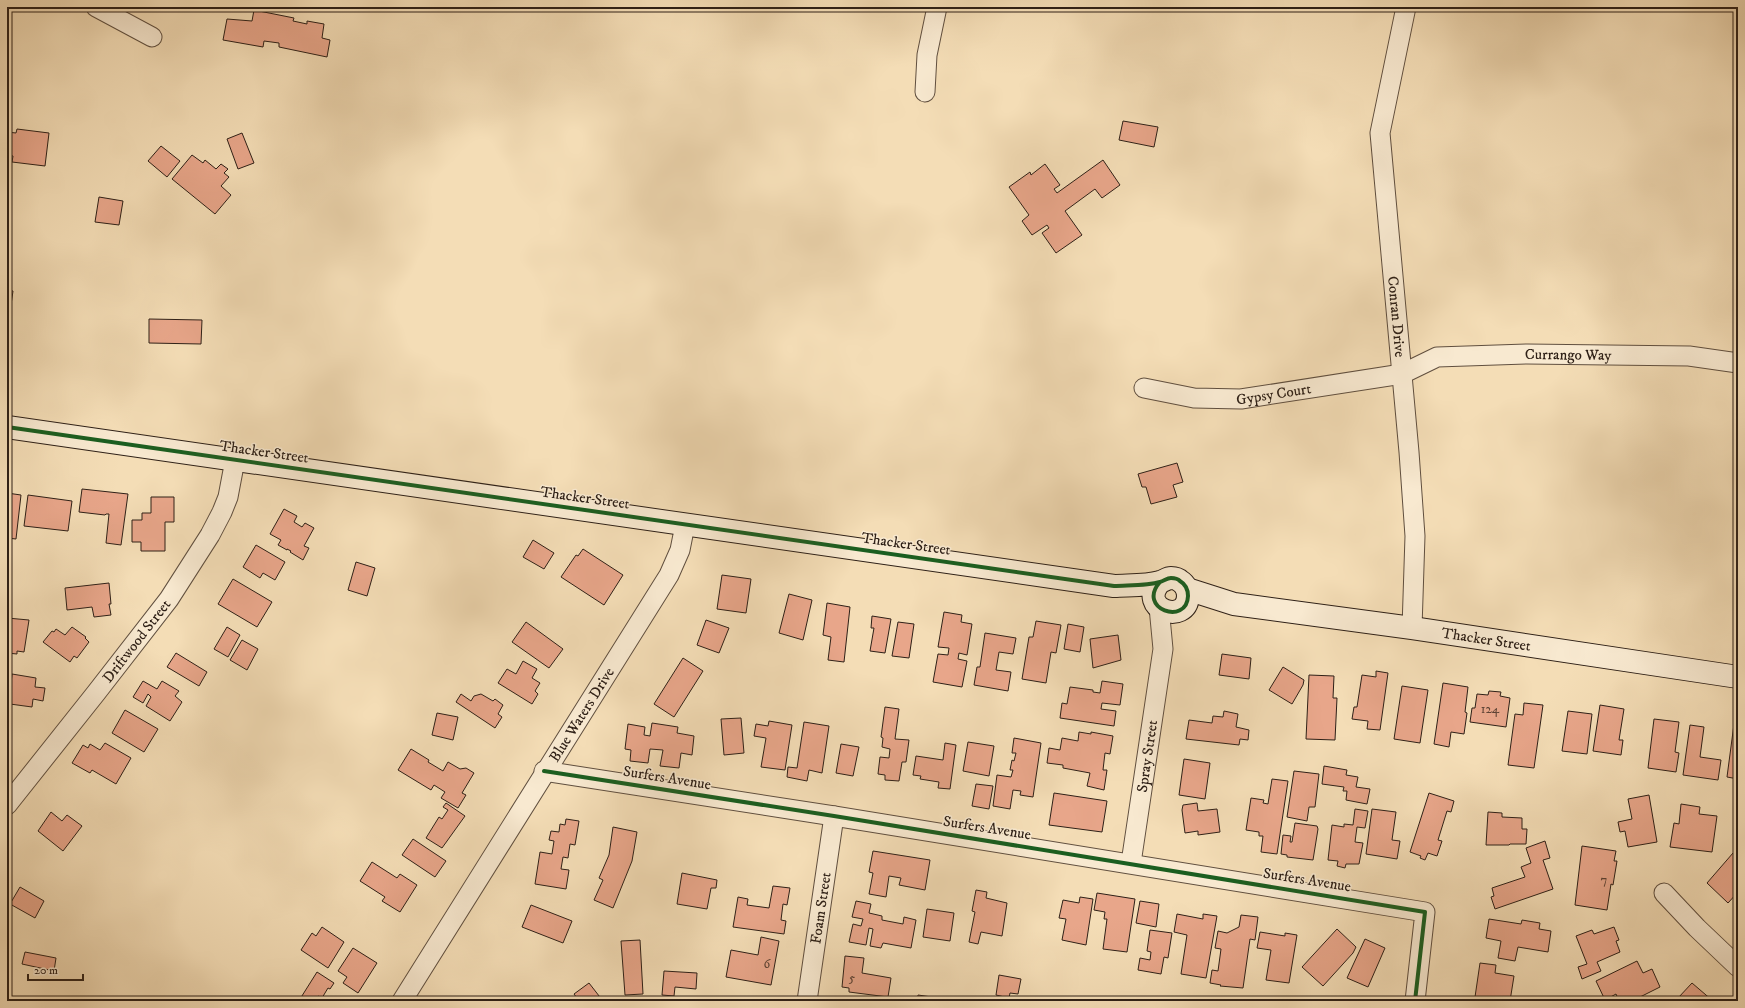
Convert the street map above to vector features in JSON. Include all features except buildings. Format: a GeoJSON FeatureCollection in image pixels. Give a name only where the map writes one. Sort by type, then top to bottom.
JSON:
{"type":"FeatureCollection","features":[{"type":"Feature","properties":{"kind":"street"},"geometry":{"type":"LineString","coordinates":[[96,7],[152,37]]}},
{"type":"Feature","properties":{"kind":"street"},"geometry":{"type":"LineString","coordinates":[[926,92],[927,55],[937,7]]}},
{"type":"Feature","properties":{"kind":"street","name":"Conran Drive"},"geometry":{"type":"LineString","coordinates":[[1406,7],[1380,133],[1415,536],[1412,628]]}},
{"type":"Feature","properties":{"kind":"street","name":"Currango Way"},"geometry":{"type":"LineString","coordinates":[[1402,374],[1437,357],[1527,354],[1689,356],[1738,363]]}},
{"type":"Feature","properties":{"kind":"street","name":"Gypsy Court"},"geometry":{"type":"LineString","coordinates":[[1144,388],[1194,398],[1241,399],[1402,374]]}},
{"type":"Feature","properties":{"kind":"street","name":"Thacker Street"},"geometry":{"type":"LineString","coordinates":[[7,427],[1114,586],[1160,582]]}},
{"type":"Feature","properties":{"kind":"street","name":"Driftwood Street"},"geometry":{"type":"LineString","coordinates":[[7,804],[96,693],[169,598],[210,535],[222,512],[228,497],[235,460]]}},
{"type":"Feature","properties":{"kind":"street","name":"Blue Waters Drive"},"geometry":{"type":"LineString","coordinates":[[402,1001],[544,771],[676,562],[685,525]]}},
{"type":"Feature","properties":{"kind":"street"},"geometry":{"type":"LineString","coordinates":[[1172,578],[1184,583],[1183,602],[1169,612],[1157,606],[1154,595],[1160,582],[1172,578]]}},
{"type":"Feature","properties":{"kind":"street","name":"Thacker Street"},"geometry":{"type":"LineString","coordinates":[[1114,586],[1157,606]]}},
{"type":"Feature","properties":{"kind":"street","name":"Thacker Street"},"geometry":{"type":"LineString","coordinates":[[1183,602],[1234,604],[1412,628],[1738,677]]}},
{"type":"Feature","properties":{"kind":"street","name":"Spray Street"},"geometry":{"type":"LineString","coordinates":[[1131,863],[1163,649],[1183,602]]}},
{"type":"Feature","properties":{"kind":"street","name":"Spray Street"},"geometry":{"type":"LineString","coordinates":[[1157,606],[1163,649]]}},
{"type":"Feature","properties":{"kind":"street","name":"Surfers Avenue"},"geometry":{"type":"LineString","coordinates":[[544,771],[1131,863],[1425,912],[1415,1001]]}},
{"type":"Feature","properties":{"kind":"street","name":"Foam Street"},"geometry":{"type":"LineString","coordinates":[[807,1001],[834,816]]}},
{"type":"Feature","properties":{"kind":"street"},"geometry":{"type":"LineString","coordinates":[[1664,893],[1697,928],[1738,967]]}},
{"type":"Feature","properties":{"kind":"cycle path"},"geometry":{"type":"LineString","coordinates":[[7,427],[1114,586],[1149,584],[1173,578],[1185,585],[1188,596],[1186,605],[1180,610],[1172,612],[1158,606],[1154,600],[1154,592],[1160,582]]}},
{"type":"Feature","properties":{"kind":"cycle path"},"geometry":{"type":"LineString","coordinates":[[544,771],[834,816],[1425,912],[1415,1001]]}}]}
